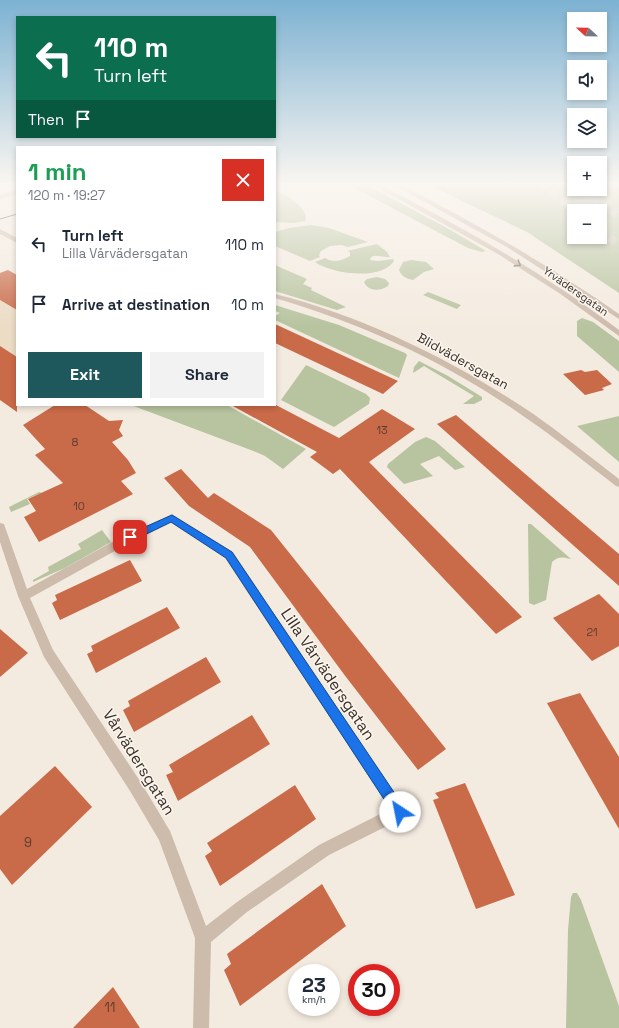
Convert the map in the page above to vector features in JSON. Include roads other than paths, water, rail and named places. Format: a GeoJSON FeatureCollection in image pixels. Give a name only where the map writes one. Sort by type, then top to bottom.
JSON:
{"type":"FeatureCollection","features":[{"type":"Feature","properties":{"kind":"street"},"geometry":{"type":"LineString","coordinates":[[2,232],[16,240]]}},
{"type":"Feature","properties":{"kind":"street","name":"Yrvädersgatan"},"geometry":{"type":"LineString","coordinates":[[463,232],[517,263],[580,304],[619,334]]}},
{"type":"Feature","properties":{"kind":"street","name":"Yrvädersgatan"},"geometry":{"type":"LineString","coordinates":[[485,232],[507,244],[576,287],[619,316]]}},
{"type":"Feature","properties":{"kind":"street","name":"Blidvädersgatan"},"geometry":{"type":"LineString","coordinates":[[276,296],[313,307],[348,320],[422,352],[500,396],[536,421],[619,484]]}},
{"type":"Feature","properties":{"kind":"street","name":"Lilla Vårvädersgatan"},"geometry":{"type":"LineString","coordinates":[[24,596],[118,544],[172,518],[229,555],[400,812],[324,850],[242,907],[204,938]]}},
{"type":"Feature","properties":{"kind":"street","name":"Vårvädersgatan"},"geometry":{"type":"LineString","coordinates":[[0,527],[24,596],[48,653],[165,836],[204,938],[201,1028]]}},
{"type":"Feature","properties":{"kind":"tunnel"},"geometry":{"type":"LineString","coordinates":[[607,236],[619,245]]}}]}
